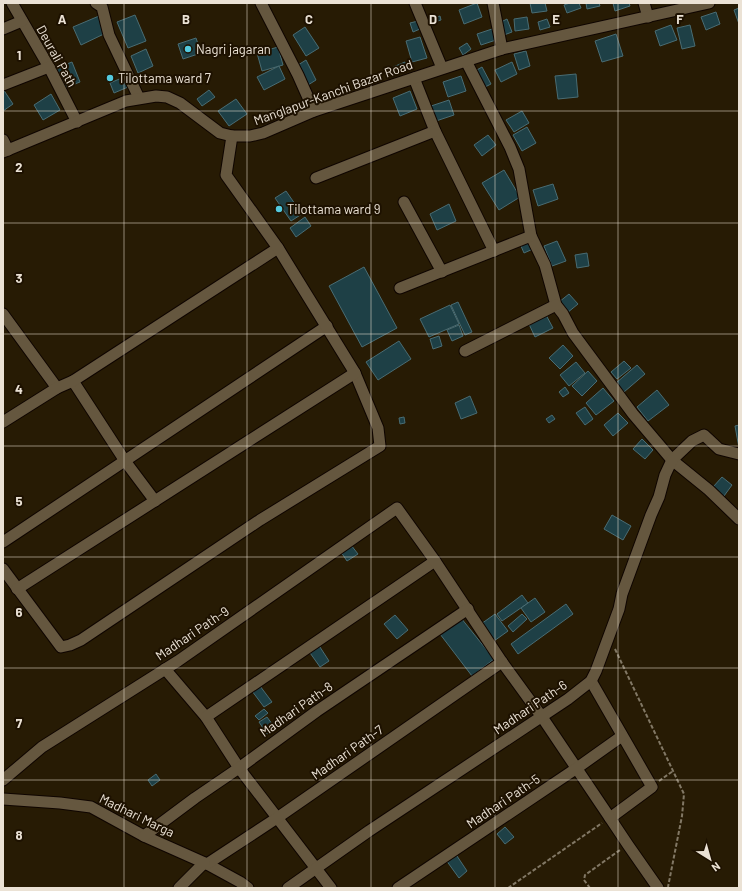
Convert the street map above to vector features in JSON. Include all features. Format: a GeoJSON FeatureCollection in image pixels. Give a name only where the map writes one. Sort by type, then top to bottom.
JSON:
{"type":"FeatureCollection","features":[{"type":"Feature","properties":{"kind":"street","name":"Deurali Path"},"geometry":{"type":"LineString","coordinates":[[12,3],[49,68],[77,122]]}},
{"type":"Feature","properties":{"kind":"street"},"geometry":{"type":"LineString","coordinates":[[96,3],[102,7],[109,35],[139,98]]}},
{"type":"Feature","properties":{"kind":"street"},"geometry":{"type":"LineString","coordinates":[[261,3],[295,69],[314,111]]}},
{"type":"Feature","properties":{"kind":"street"},"geometry":{"type":"LineString","coordinates":[[415,3],[442,68]]}},
{"type":"Feature","properties":{"kind":"street"},"geometry":{"type":"LineString","coordinates":[[493,3],[502,49]]}},
{"type":"Feature","properties":{"kind":"street"},"geometry":{"type":"LineString","coordinates":[[644,3],[648,17]]}},
{"type":"Feature","properties":{"kind":"street","name":"Manglapur-Kanchi Bazar Road"},"geometry":{"type":"LineString","coordinates":[[5,147],[77,122],[126,101],[156,96],[167,97],[180,103],[220,133],[232,136],[250,136],[263,133],[314,111],[502,49],[709,3]]}},
{"type":"Feature","properties":{"kind":"street"},"geometry":{"type":"LineString","coordinates":[[3,29],[22,21]]}},
{"type":"Feature","properties":{"kind":"street"},"geometry":{"type":"LineString","coordinates":[[466,61],[510,147],[519,169],[531,236],[545,265],[556,305],[563,314],[573,333],[633,414],[672,460],[709,490],[739,519]]}},
{"type":"Feature","properties":{"kind":"street"},"geometry":{"type":"LineString","coordinates":[[3,85],[49,68]]}},
{"type":"Feature","properties":{"kind":"street"},"geometry":{"type":"LineString","coordinates":[[414,78],[436,131],[494,251]]}},
{"type":"Feature","properties":{"kind":"street"},"geometry":{"type":"LineString","coordinates":[[316,178],[436,131]]}},
{"type":"Feature","properties":{"kind":"street"},"geometry":{"type":"LineString","coordinates":[[3,569],[61,647],[70,646],[260,520],[380,446],[378,428],[355,373],[278,248],[226,175],[232,136]]}},
{"type":"Feature","properties":{"kind":"street"},"geometry":{"type":"LineString","coordinates":[[404,202],[442,272]]}},
{"type":"Feature","properties":{"kind":"street"},"geometry":{"type":"LineString","coordinates":[[400,288],[531,236]]}},
{"type":"Feature","properties":{"kind":"street"},"geometry":{"type":"LineString","coordinates":[[3,422],[56,388],[73,381],[278,248]]}},
{"type":"Feature","properties":{"kind":"street"},"geometry":{"type":"LineString","coordinates":[[465,351],[556,305]]}},
{"type":"Feature","properties":{"kind":"street"},"geometry":{"type":"LineString","coordinates":[[3,314],[56,388]]}},
{"type":"Feature","properties":{"kind":"street"},"geometry":{"type":"LineString","coordinates":[[3,542],[327,326]]}},
{"type":"Feature","properties":{"kind":"street"},"geometry":{"type":"LineString","coordinates":[[17,589],[355,373]]}},
{"type":"Feature","properties":{"kind":"street"},"geometry":{"type":"LineString","coordinates":[[73,381],[125,461],[155,501]]}},
{"type":"Feature","properties":{"kind":"street"},"geometry":{"type":"LineString","coordinates":[[672,460],[692,441],[704,435],[719,449],[739,454]]}},
{"type":"Feature","properties":{"kind":"street","name":"Madhari Path-6"},"geometry":{"type":"LineString","coordinates":[[288,888],[315,868],[542,717],[591,681],[620,609],[622,594],[659,497],[665,475],[672,460]]}},
{"type":"Feature","properties":{"kind":"street","name":"Madhari Path-9"},"geometry":{"type":"LineString","coordinates":[[3,780],[42,747],[165,669],[397,508],[435,561]]}},
{"type":"Feature","properties":{"kind":"street"},"geometry":{"type":"LineString","coordinates":[[206,718],[435,561],[502,662],[542,717],[658,888]]}},
{"type":"Feature","properties":{"kind":"street","name":"Madhari Path-8"},"geometry":{"type":"LineString","coordinates":[[144,836],[317,711],[468,610]]}},
{"type":"Feature","properties":{"kind":"street","name":"Madhari Path-7"},"geometry":{"type":"LineString","coordinates":[[179,888],[206,863],[277,818],[502,662]]}},
{"type":"Feature","properties":{"kind":"street"},"geometry":{"type":"LineString","coordinates":[[165,669],[206,718],[239,768],[331,888]]}},
{"type":"Feature","properties":{"kind":"street"},"geometry":{"type":"LineString","coordinates":[[591,681],[652,787],[610,818]]}},
{"type":"Feature","properties":{"kind":"street","name":"Madhari Path-5"},"geometry":{"type":"LineString","coordinates":[[398,888],[577,768],[622,736]]}},
{"type":"Feature","properties":{"kind":"street","name":"Madhari Marga"},"geometry":{"type":"LineString","coordinates":[[3,799],[91,807],[144,836],[206,863],[248,888]]}},
{"type":"Feature","properties":{"kind":"path"},"geometry":{"type":"LineString","coordinates":[[609,635],[684,794],[682,816],[668,888]]}},
{"type":"Feature","properties":{"kind":"path"},"geometry":{"type":"LineString","coordinates":[[652,787],[673,771]]}},
{"type":"Feature","properties":{"kind":"path"},"geometry":{"type":"LineString","coordinates":[[508,888],[610,818]]}},
{"type":"Feature","properties":{"kind":"path"},"geometry":{"type":"LineString","coordinates":[[590,888],[584,880],[585,874],[628,845]]}},
{"type":"Feature","properties":{"kind":"building"},"geometry":{"type":"Polygon","coordinates":[[[477,3],[482,17],[464,24],[459,10],[477,3]]]}},
{"type":"Feature","properties":{"kind":"building"},"geometry":{"type":"Polygon","coordinates":[[[530,3],[545,3],[547,11],[532,13],[530,3]]]}},
{"type":"Feature","properties":{"kind":"building"},"geometry":{"type":"Polygon","coordinates":[[[579,3],[581,8],[567,13],[564,5],[579,3]]]}},
{"type":"Feature","properties":{"kind":"building"},"geometry":{"type":"Polygon","coordinates":[[[586,3],[599,3],[600,6],[587,9],[586,3]]]}},
{"type":"Feature","properties":{"kind":"building"},"geometry":{"type":"Polygon","coordinates":[[[613,3],[629,3],[630,6],[615,11],[613,3]]]}},
{"type":"Feature","properties":{"kind":"building"},"geometry":{"type":"Polygon","coordinates":[[[739,8],[739,24],[734,10],[739,8]]]}},
{"type":"Feature","properties":{"kind":"building"},"geometry":{"type":"Polygon","coordinates":[[[716,12],[720,24],[706,30],[701,17],[716,12]]]}},
{"type":"Feature","properties":{"kind":"building"},"geometry":{"type":"Polygon","coordinates":[[[135,15],[146,41],[128,48],[117,22],[135,15]]]}},
{"type":"Feature","properties":{"kind":"building"},"geometry":{"type":"Polygon","coordinates":[[[99,16],[106,33],[81,45],[73,27],[99,16]]]}},
{"type":"Feature","properties":{"kind":"building"},"geometry":{"type":"Polygon","coordinates":[[[440,16],[441,20],[428,24],[427,20],[440,16]]]}},
{"type":"Feature","properties":{"kind":"building"},"geometry":{"type":"Polygon","coordinates":[[[527,17],[529,29],[515,31],[514,19],[527,17]]]}},
{"type":"Feature","properties":{"kind":"building"},"geometry":{"type":"Polygon","coordinates":[[[507,19],[512,32],[504,35],[499,23],[507,19]]]}},
{"type":"Feature","properties":{"kind":"building"},"geometry":{"type":"Polygon","coordinates":[[[547,19],[550,27],[540,30],[538,22],[547,19]]]}},
{"type":"Feature","properties":{"kind":"building"},"geometry":{"type":"Polygon","coordinates":[[[418,21],[420,29],[413,32],[410,23],[418,21]]]}},
{"type":"Feature","properties":{"kind":"building"},"geometry":{"type":"Polygon","coordinates":[[[671,25],[677,40],[660,46],[655,31],[671,25]]]}},
{"type":"Feature","properties":{"kind":"building"},"geometry":{"type":"Polygon","coordinates":[[[690,25],[695,46],[682,49],[677,28],[690,25]]]}},
{"type":"Feature","properties":{"kind":"building"},"geometry":{"type":"Polygon","coordinates":[[[305,27],[319,48],[306,56],[293,35],[305,27]]]}},
{"type":"Feature","properties":{"kind":"building"},"geometry":{"type":"Polygon","coordinates":[[[492,29],[496,40],[481,45],[477,34],[492,29]]]}},
{"type":"Feature","properties":{"kind":"building"},"geometry":{"type":"Polygon","coordinates":[[[616,34],[623,56],[602,62],[595,41],[616,34]]]}},
{"type":"Feature","properties":{"kind":"building"},"geometry":{"type":"Polygon","coordinates":[[[420,37],[427,58],[412,62],[406,41],[420,37]]]}},
{"type":"Feature","properties":{"kind":"building"},"geometry":{"type":"Polygon","coordinates":[[[196,38],[201,53],[183,59],[178,44],[196,38]]]}},
{"type":"Feature","properties":{"kind":"building"},"geometry":{"type":"Polygon","coordinates":[[[467,43],[471,49],[463,55],[459,48],[467,43]]]}},
{"type":"Feature","properties":{"kind":"building"},"geometry":{"type":"Polygon","coordinates":[[[278,47],[283,65],[262,71],[257,53],[278,47]]]}},
{"type":"Feature","properties":{"kind":"building"},"geometry":{"type":"Polygon","coordinates":[[[146,49],[153,66],[138,73],[131,56],[146,49]]]}},
{"type":"Feature","properties":{"kind":"building"},"geometry":{"type":"Polygon","coordinates":[[[526,51],[530,66],[519,70],[514,54],[526,51]]]}},
{"type":"Feature","properties":{"kind":"building"},"geometry":{"type":"Polygon","coordinates":[[[306,60],[316,80],[308,85],[298,65],[306,60]]]}},
{"type":"Feature","properties":{"kind":"building"},"geometry":{"type":"Polygon","coordinates":[[[72,62],[80,82],[62,89],[54,69],[72,62]]]}},
{"type":"Feature","properties":{"kind":"building"},"geometry":{"type":"Polygon","coordinates":[[[405,62],[408,68],[395,73],[393,67],[405,62]]]}},
{"type":"Feature","properties":{"kind":"building"},"geometry":{"type":"Polygon","coordinates":[[[512,62],[517,74],[501,82],[495,70],[512,62]]]}},
{"type":"Feature","properties":{"kind":"building"},"geometry":{"type":"Polygon","coordinates":[[[279,66],[285,79],[264,90],[257,77],[279,66]]]}},
{"type":"Feature","properties":{"kind":"building"},"geometry":{"type":"Polygon","coordinates":[[[482,67],[491,84],[483,88],[475,71],[482,67]]]}},
{"type":"Feature","properties":{"kind":"building"},"geometry":{"type":"Polygon","coordinates":[[[576,74],[578,97],[558,99],[555,76],[576,74]]]}},
{"type":"Feature","properties":{"kind":"building"},"geometry":{"type":"Polygon","coordinates":[[[461,76],[466,91],[448,97],[443,82],[461,76]]]}},
{"type":"Feature","properties":{"kind":"building"},"geometry":{"type":"Polygon","coordinates":[[[124,77],[128,87],[114,93],[110,83],[124,77]]]}},
{"type":"Feature","properties":{"kind":"building"},"geometry":{"type":"Polygon","coordinates":[[[3,89],[13,104],[3,111],[3,89]]]}},
{"type":"Feature","properties":{"kind":"building"},"geometry":{"type":"Polygon","coordinates":[[[209,90],[215,97],[202,106],[197,99],[209,90]]]}},
{"type":"Feature","properties":{"kind":"building"},"geometry":{"type":"Polygon","coordinates":[[[410,91],[417,109],[400,116],[393,98],[410,91]]]}},
{"type":"Feature","properties":{"kind":"building"},"geometry":{"type":"Polygon","coordinates":[[[51,94],[60,110],[43,120],[34,105],[51,94]]]}},
{"type":"Feature","properties":{"kind":"building"},"geometry":{"type":"Polygon","coordinates":[[[236,99],[247,114],[229,126],[218,111],[236,99]]]}},
{"type":"Feature","properties":{"kind":"building"},"geometry":{"type":"Polygon","coordinates":[[[449,100],[454,115],[433,122],[428,107],[449,100]]]}},
{"type":"Feature","properties":{"kind":"building"},"geometry":{"type":"Polygon","coordinates":[[[522,111],[529,123],[514,132],[506,120],[522,111]]]}},
{"type":"Feature","properties":{"kind":"building"},"geometry":{"type":"Polygon","coordinates":[[[527,127],[536,143],[522,151],[513,135],[527,127]]]}},
{"type":"Feature","properties":{"kind":"building"},"geometry":{"type":"Polygon","coordinates":[[[488,135],[496,145],[482,156],[474,145],[488,135]]]}},
{"type":"Feature","properties":{"kind":"building"},"geometry":{"type":"Polygon","coordinates":[[[504,170],[520,197],[499,210],[482,183],[504,170]]]}},
{"type":"Feature","properties":{"kind":"building"},"geometry":{"type":"Polygon","coordinates":[[[553,184],[558,199],[538,206],[533,190],[553,184]]]}},
{"type":"Feature","properties":{"kind":"building"},"geometry":{"type":"Polygon","coordinates":[[[286,191],[302,214],[291,221],[275,198],[286,191]]]}},
{"type":"Feature","properties":{"kind":"building"},"geometry":{"type":"Polygon","coordinates":[[[449,204],[456,221],[437,230],[430,214],[449,204]]]}},
{"type":"Feature","properties":{"kind":"building"},"geometry":{"type":"Polygon","coordinates":[[[305,217],[311,226],[296,237],[290,228],[305,217]]]}},
{"type":"Feature","properties":{"kind":"building"},"geometry":{"type":"Polygon","coordinates":[[[557,241],[566,261],[552,266],[544,246],[557,241]]]}},
{"type":"Feature","properties":{"kind":"building"},"geometry":{"type":"Polygon","coordinates":[[[530,242],[533,249],[524,253],[521,246],[530,242]]]}},
{"type":"Feature","properties":{"kind":"building"},"geometry":{"type":"Polygon","coordinates":[[[587,253],[589,266],[577,268],[575,255],[587,253]]]}},
{"type":"Feature","properties":{"kind":"building"},"geometry":{"type":"Polygon","coordinates":[[[364,267],[397,328],[362,347],[329,286],[364,267]]]}},
{"type":"Feature","properties":{"kind":"building"},"geometry":{"type":"Polygon","coordinates":[[[569,294],[578,304],[567,313],[559,302],[569,294]]]}},
{"type":"Feature","properties":{"kind":"building"},"geometry":{"type":"Polygon","coordinates":[[[458,302],[472,332],[465,335],[451,305],[458,302]]]}},
{"type":"Feature","properties":{"kind":"building"},"geometry":{"type":"Polygon","coordinates":[[[450,305],[459,324],[429,337],[420,319],[450,305]]]}},
{"type":"Feature","properties":{"kind":"building"},"geometry":{"type":"Polygon","coordinates":[[[545,313],[553,328],[535,337],[528,322],[545,313]]]}},
{"type":"Feature","properties":{"kind":"building"},"geometry":{"type":"Polygon","coordinates":[[[459,325],[463,336],[452,341],[447,330],[459,325]]]}},
{"type":"Feature","properties":{"kind":"building"},"geometry":{"type":"Polygon","coordinates":[[[439,336],[442,346],[433,349],[430,339],[439,336]]]}},
{"type":"Feature","properties":{"kind":"building"},"geometry":{"type":"Polygon","coordinates":[[[399,341],[411,359],[378,380],[366,362],[399,341]]]}},
{"type":"Feature","properties":{"kind":"building"},"geometry":{"type":"Polygon","coordinates":[[[563,345],[573,356],[560,369],[549,358],[563,345]]]}},
{"type":"Feature","properties":{"kind":"building"},"geometry":{"type":"Polygon","coordinates":[[[624,361],[631,368],[617,379],[611,372],[624,361]]]}},
{"type":"Feature","properties":{"kind":"building"},"geometry":{"type":"Polygon","coordinates":[[[576,362],[585,373],[569,386],[560,375],[576,362]]]}},
{"type":"Feature","properties":{"kind":"building"},"geometry":{"type":"Polygon","coordinates":[[[637,365],[645,374],[624,392],[616,383],[637,365]]]}},
{"type":"Feature","properties":{"kind":"building"},"geometry":{"type":"Polygon","coordinates":[[[588,371],[597,381],[582,396],[572,386],[588,371]]]}},
{"type":"Feature","properties":{"kind":"building"},"geometry":{"type":"Polygon","coordinates":[[[565,387],[569,393],[563,397],[559,392],[565,387]]]}},
{"type":"Feature","properties":{"kind":"building"},"geometry":{"type":"Polygon","coordinates":[[[603,388],[614,401],[596,415],[586,403],[603,388]]]}},
{"type":"Feature","properties":{"kind":"building"},"geometry":{"type":"Polygon","coordinates":[[[657,390],[669,405],[648,421],[637,407],[657,390]]]}},
{"type":"Feature","properties":{"kind":"building"},"geometry":{"type":"Polygon","coordinates":[[[470,396],[477,413],[461,419],[455,403],[470,396]]]}},
{"type":"Feature","properties":{"kind":"building"},"geometry":{"type":"Polygon","coordinates":[[[585,407],[593,419],[585,425],[576,413],[585,407]]]}},
{"type":"Feature","properties":{"kind":"building"},"geometry":{"type":"Polygon","coordinates":[[[618,413],[628,423],[613,436],[604,425],[618,413]]]}},
{"type":"Feature","properties":{"kind":"building"},"geometry":{"type":"Polygon","coordinates":[[[552,415],[555,419],[549,423],[546,419],[552,415]]]}},
{"type":"Feature","properties":{"kind":"building"},"geometry":{"type":"Polygon","coordinates":[[[404,417],[405,423],[400,424],[399,418],[404,417]]]}},
{"type":"Feature","properties":{"kind":"building"},"geometry":{"type":"Polygon","coordinates":[[[739,425],[739,448],[735,426],[739,425]]]}},
{"type":"Feature","properties":{"kind":"building"},"geometry":{"type":"Polygon","coordinates":[[[642,439],[653,450],[645,459],[633,449],[642,439]]]}},
{"type":"Feature","properties":{"kind":"building"},"geometry":{"type":"Polygon","coordinates":[[[722,477],[732,485],[724,496],[713,487],[722,477]]]}},
{"type":"Feature","properties":{"kind":"building"},"geometry":{"type":"Polygon","coordinates":[[[612,515],[631,526],[623,540],[604,529],[612,515]]]}},
{"type":"Feature","properties":{"kind":"building"},"geometry":{"type":"Polygon","coordinates":[[[351,545],[358,554],[347,561],[341,552],[351,545]]]}},
{"type":"Feature","properties":{"kind":"building"},"geometry":{"type":"Polygon","coordinates":[[[522,595],[528,603],[502,621],[497,614],[522,595]]]}},
{"type":"Feature","properties":{"kind":"building"},"geometry":{"type":"Polygon","coordinates":[[[535,598],[545,612],[531,622],[521,608],[535,598]]]}},
{"type":"Feature","properties":{"kind":"building"},"geometry":{"type":"Polygon","coordinates":[[[566,604],[573,614],[518,654],[511,644],[566,604]]]}},
{"type":"Feature","properties":{"kind":"building"},"geometry":{"type":"Polygon","coordinates":[[[495,614],[508,631],[494,641],[481,624],[495,614]]]}},
{"type":"Feature","properties":{"kind":"building"},"geometry":{"type":"Polygon","coordinates":[[[522,614],[527,619],[513,632],[508,626],[522,614]]]}},
{"type":"Feature","properties":{"kind":"building"},"geometry":{"type":"Polygon","coordinates":[[[395,615],[408,630],[397,639],[384,624],[395,615]]]}},
{"type":"Feature","properties":{"kind":"building"},"geometry":{"type":"Polygon","coordinates":[[[461,618],[494,659],[472,676],[440,634],[461,618]]]}},
{"type":"Feature","properties":{"kind":"building"},"geometry":{"type":"Polygon","coordinates":[[[318,644],[329,661],[320,667],[308,650],[318,644]]]}},
{"type":"Feature","properties":{"kind":"building"},"geometry":{"type":"Polygon","coordinates":[[[260,686],[272,702],[264,707],[252,691],[260,686]]]}},
{"type":"Feature","properties":{"kind":"building"},"geometry":{"type":"Polygon","coordinates":[[[264,709],[268,713],[259,720],[255,716],[264,709]]]}},
{"type":"Feature","properties":{"kind":"building"},"geometry":{"type":"Polygon","coordinates":[[[267,717],[275,728],[267,734],[259,722],[267,717]]]}},
{"type":"Feature","properties":{"kind":"building"},"geometry":{"type":"Polygon","coordinates":[[[156,774],[160,780],[152,786],[148,780],[156,774]]]}},
{"type":"Feature","properties":{"kind":"building"},"geometry":{"type":"Polygon","coordinates":[[[505,827],[514,837],[505,844],[497,834],[505,827]]]}},
{"type":"Feature","properties":{"kind":"building"},"geometry":{"type":"Polygon","coordinates":[[[455,853],[467,871],[459,878],[446,860],[455,853]]]}},
{"type":"Feature","properties":{"kind":"place","name":"Nagri jagaran"},"geometry":{"type":"Point","coordinates":[188,49]}},
{"type":"Feature","properties":{"kind":"place","name":"Tilottama ward 7"},"geometry":{"type":"Point","coordinates":[110,78]}},
{"type":"Feature","properties":{"kind":"place","name":"Tilottama ward 9"},"geometry":{"type":"Point","coordinates":[279,209]}}]}
